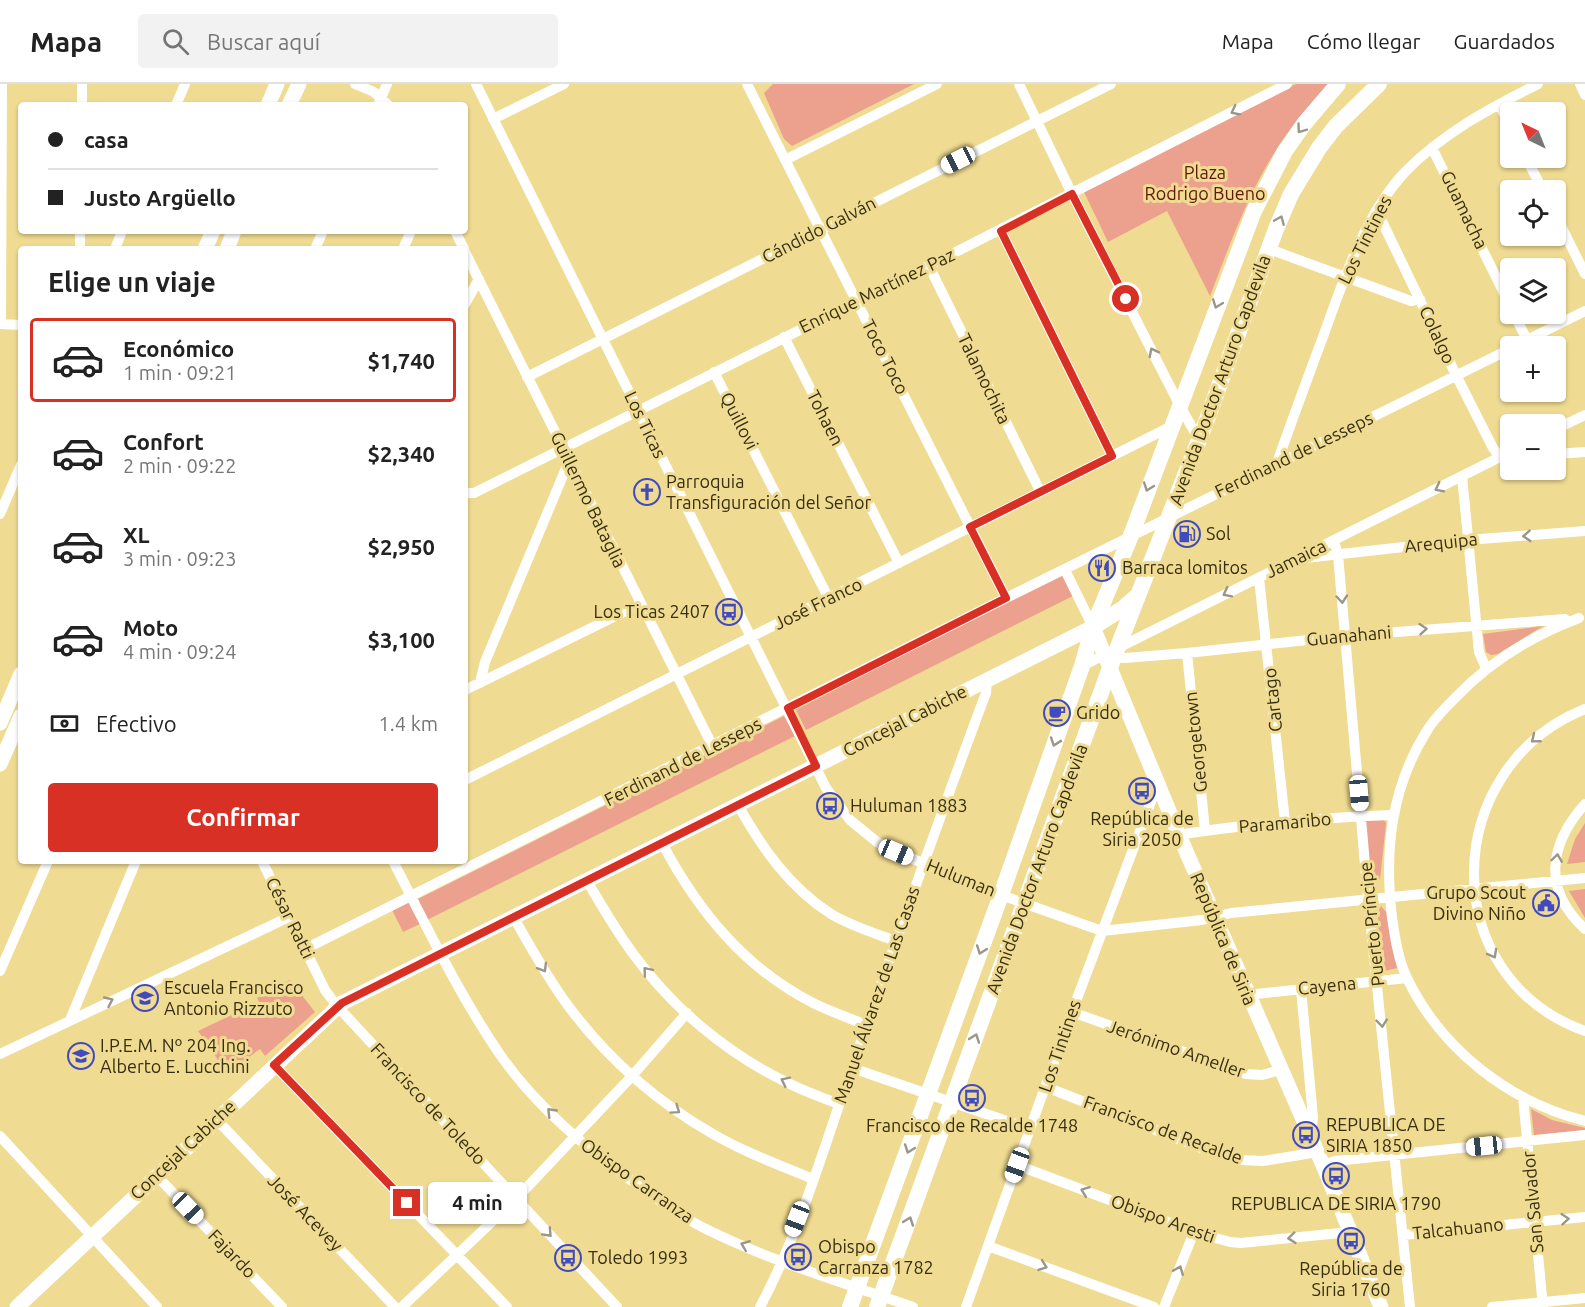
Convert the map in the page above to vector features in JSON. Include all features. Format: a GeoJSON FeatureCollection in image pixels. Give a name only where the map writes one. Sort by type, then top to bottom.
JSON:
{"type":"FeatureCollection","features":[{"type":"Feature","properties":{"kind":"main road"},"geometry":{"type":"LineString","coordinates":[[269,102],[277,84]]}},
{"type":"Feature","properties":{"kind":"main road"},"geometry":{"type":"LineString","coordinates":[[290,102],[298,84]]}},
{"type":"Feature","properties":{"kind":"main road","name":"Avenida Doctor Arturo Capdevila"},"geometry":{"type":"LineString","coordinates":[[850,1307],[1001,895],[1082,666],[1093,627],[1130,538],[1170,427],[1254,211],[1285,151],[1304,124],[1338,84]]}},
{"type":"Feature","properties":{"kind":"main road","name":"Avenida Doctor Arturo Capdevila"},"geometry":{"type":"LineString","coordinates":[[879,1301],[1112,657],[1140,593],[1291,194],[1319,148],[1336,126],[1379,84]]}},
{"type":"Feature","properties":{"kind":"main road"},"geometry":{"type":"LineString","coordinates":[[1093,627],[1122,609],[1140,593]]}},
{"type":"Feature","properties":{"kind":"main road","name":"República de Siria"},"geometry":{"type":"LineString","coordinates":[[1093,627],[1112,657],[1179,835],[1280,1070],[1311,1136],[1381,1307]]}},
{"type":"Feature","properties":{"kind":"main road","name":"Concejal Cabiche"},"geometry":{"type":"LineString","coordinates":[[17,1307],[336,1006],[1093,627]]}},
{"type":"Feature","properties":{"kind":"main road"},"geometry":{"type":"LineString","coordinates":[[0,764],[18,686]]}},
{"type":"Feature","properties":{"kind":"main road"},"geometry":{"type":"LineString","coordinates":[[0,723],[12,710]]}},
{"type":"Feature","properties":{"kind":"street"},"geometry":{"type":"LineString","coordinates":[[2,84],[1,324],[18,325]]}},
{"type":"Feature","properties":{"kind":"street"},"geometry":{"type":"LineString","coordinates":[[82,84],[82,102]]}},
{"type":"Feature","properties":{"kind":"street"},"geometry":{"type":"LineString","coordinates":[[177,102],[185,84]]}},
{"type":"Feature","properties":{"kind":"street"},"geometry":{"type":"LineString","coordinates":[[355,84],[382,102],[387,84]]}},
{"type":"Feature","properties":{"kind":"street","name":"Los Ticas"},"geometry":{"type":"LineString","coordinates":[[476,84],[816,766]]}},
{"type":"Feature","properties":{"kind":"street"},"geometry":{"type":"LineString","coordinates":[[785,160],[937,84]]}},
{"type":"Feature","properties":{"kind":"street"},"geometry":{"type":"LineString","coordinates":[[1018,84],[1199,440]]}},
{"type":"Feature","properties":{"kind":"street","name":"Cándido Galván"},"geometry":{"type":"LineString","coordinates":[[527,377],[1111,84]]}},
{"type":"Feature","properties":{"kind":"street","name":"Enrique Martínez Paz"},"geometry":{"type":"LineString","coordinates":[[468,496],[856,301],[1001,231],[1287,84]]}},
{"type":"Feature","properties":{"kind":"street","name":"Los Tintines"},"geometry":{"type":"LineString","coordinates":[[1277,463],[1344,278],[1377,211],[1394,186],[1406,172],[1450,134],[1499,104],[1538,84]]}},
{"type":"Feature","properties":{"kind":"street"},"geometry":{"type":"LineString","coordinates":[[1580,84],[1585,95]]}},
{"type":"Feature","properties":{"kind":"street"},"geometry":{"type":"LineString","coordinates":[[493,119],[559,85]]}},
{"type":"Feature","properties":{"kind":"street","name":"Toco Toco"},"geometry":{"type":"LineString","coordinates":[[751,85],[785,160],[1006,598]]}},
{"type":"Feature","properties":{"kind":"street","name":"Guamacha"},"geometry":{"type":"LineString","coordinates":[[1432,148],[1500,285]]}},
{"type":"Feature","properties":{"kind":"street","name":"Colalgo"},"geometry":{"type":"LineString","coordinates":[[1377,211],[1493,448],[1500,452]]}},
{"type":"Feature","properties":{"kind":"street"},"geometry":{"type":"LineString","coordinates":[[1001,231],[1112,456]]}},
{"type":"Feature","properties":{"kind":"street"},"geometry":{"type":"LineString","coordinates":[[1566,236],[1585,274]]}},
{"type":"Feature","properties":{"kind":"street"},"geometry":{"type":"LineString","coordinates":[[1269,249],[1411,301],[1420,299]]}},
{"type":"Feature","properties":{"kind":"street","name":"Guillermo Bataglia"},"geometry":{"type":"LineString","coordinates":[[468,258],[712,747]]}},
{"type":"Feature","properties":{"kind":"street","name":"Talamochita"},"geometry":{"type":"LineString","coordinates":[[928,266],[1040,491]]}},
{"type":"Feature","properties":{"kind":"street"},"geometry":{"type":"LineString","coordinates":[[468,299],[479,279]]}},
{"type":"Feature","properties":{"kind":"street"},"geometry":{"type":"LineString","coordinates":[[1535,336],[1585,311]]}},
{"type":"Feature","properties":{"kind":"street","name":"Tohaen"},"geometry":{"type":"LineString","coordinates":[[784,337],[899,563]]}},
{"type":"Feature","properties":{"kind":"street","name":"Ferdinand de Lesseps"},"geometry":{"type":"LineString","coordinates":[[305,949],[1500,354]]}},
{"type":"Feature","properties":{"kind":"street","name":"Quillovi"},"geometry":{"type":"LineString","coordinates":[[714,372],[829,599]]}},
{"type":"Feature","properties":{"kind":"street"},"geometry":{"type":"LineString","coordinates":[[1566,424],[1585,415]]}},
{"type":"Feature","properties":{"kind":"street","name":"José Franco"},"geometry":{"type":"LineString","coordinates":[[468,778],[1170,427]]}},
{"type":"Feature","properties":{"kind":"street"},"geometry":{"type":"LineString","coordinates":[[1566,453],[1585,452]]}},
{"type":"Feature","properties":{"kind":"street","name":"Jamaica"},"geometry":{"type":"LineString","coordinates":[[1082,666],[1112,657],[1298,558],[1500,459]]}},
{"type":"Feature","properties":{"kind":"street"},"geometry":{"type":"LineString","coordinates":[[480,683],[485,662],[569,461]]}},
{"type":"Feature","properties":{"kind":"street"},"geometry":{"type":"LineString","coordinates":[[0,514],[18,472]]}},
{"type":"Feature","properties":{"kind":"street"},"geometry":{"type":"LineString","coordinates":[[1462,476],[1479,652],[1486,668]]}},
{"type":"Feature","properties":{"kind":"street","name":"Arequipa"},"geometry":{"type":"LineString","coordinates":[[1298,558],[1467,540],[1585,531]]}},
{"type":"Feature","properties":{"kind":"street","name":"Puerto Príncipe"},"geometry":{"type":"LineString","coordinates":[[1334,541],[1338,555],[1368,899],[1410,1307]]}},
{"type":"Feature","properties":{"kind":"street","name":"República de Siria"},"geometry":{"type":"LineString","coordinates":[[1065,570],[1093,627]]}},
{"type":"Feature","properties":{"kind":"street","name":"Cartago"},"geometry":{"type":"LineString","coordinates":[[1259,578],[1285,822]]}},
{"type":"Feature","properties":{"kind":"street"},"geometry":{"type":"LineString","coordinates":[[468,689],[640,604]]}},
{"type":"Feature","properties":{"kind":"street"},"geometry":{"type":"LineString","coordinates":[[1582,618],[1539,635],[1486,668],[1441,712],[1428,728],[1415,752],[1393,815],[1389,840],[1390,897],[1398,956],[1407,978],[1435,1021],[1454,1045],[1477,1068],[1523,1097],[1585,1121]]}},
{"type":"Feature","properties":{"kind":"street","name":"Guanahani"},"geometry":{"type":"LineString","coordinates":[[1112,657],[1187,653],[1345,636],[1582,618]]}},
{"type":"Feature","properties":{"kind":"street","name":"Georgetown"},"geometry":{"type":"LineString","coordinates":[[1187,653],[1205,830]]}},
{"type":"Feature","properties":{"kind":"street","name":"Manuel Álvarez de Las Casas"},"geometry":{"type":"LineString","coordinates":[[760,1307],[782,1260],[813,1179],[923,862],[986,693],[987,680]]}},
{"type":"Feature","properties":{"kind":"street"},"geometry":{"type":"LineString","coordinates":[[1585,709],[1552,726],[1532,741],[1512,762],[1499,781],[1489,799],[1480,824],[1474,851],[1473,888],[1487,942],[1507,975],[1535,1005],[1551,1016],[1585,1031]]}},
{"type":"Feature","properties":{"kind":"street","name":"Huluman"},"geometry":{"type":"LineString","coordinates":[[816,766],[834,800],[850,820],[877,842],[1001,895],[1102,931],[1191,921],[1231,913],[1585,878]]}},
{"type":"Feature","properties":{"kind":"street","name":"Los Tintines"},"geometry":{"type":"LineString","coordinates":[[966,1307],[1102,931],[1152,799],[1160,789]]}},
{"type":"Feature","properties":{"kind":"street"},"geometry":{"type":"LineString","coordinates":[[1585,804],[1568,827],[1556,852],[1556,881],[1568,908],[1585,928]]}},
{"type":"Feature","properties":{"kind":"street"},"geometry":{"type":"LineString","coordinates":[[738,805],[773,860],[805,894],[846,922],[896,941]]}},
{"type":"Feature","properties":{"kind":"street","name":"Paramaribo"},"geometry":{"type":"LineString","coordinates":[[1179,835],[1285,822],[1393,815]]}},
{"type":"Feature","properties":{"kind":"street"},"geometry":{"type":"LineString","coordinates":[[663,843],[687,888],[699,905],[746,956],[799,995],[866,1025]]}},
{"type":"Feature","properties":{"kind":"street"},"geometry":{"type":"LineString","coordinates":[[0,971],[47,864]]}},
{"type":"Feature","properties":{"kind":"street"},"geometry":{"type":"LineString","coordinates":[[70,1020],[135,864]]}},
{"type":"Feature","properties":{"kind":"street","name":"César Ratti"},"geometry":{"type":"LineString","coordinates":[[263,864],[325,990],[336,1006]]}},
{"type":"Feature","properties":{"kind":"street","name":"Obispo Carranza"},"geometry":{"type":"LineString","coordinates":[[395,864],[441,954],[502,1057],[522,1082],[575,1137],[684,1217],[708,1230],[782,1260],[859,1287],[879,1301],[913,1307]]}},
{"type":"Feature","properties":{"kind":"street"},"geometry":{"type":"LineString","coordinates":[[587,881],[634,956],[687,1013],[728,1047],[755,1065],[785,1082],[839,1104]]}},
{"type":"Feature","properties":{"kind":"street"},"geometry":{"type":"LineString","coordinates":[[0,1054],[289,917]]}},
{"type":"Feature","properties":{"kind":"street"},"geometry":{"type":"LineString","coordinates":[[514,918],[549,978],[570,1008],[593,1036],[632,1076],[680,1113],[714,1134],[747,1151],[813,1179]]}},
{"type":"Feature","properties":{"kind":"street","name":"Cayena"},"geometry":{"type":"LineString","coordinates":[[1247,994],[1407,978]]}},
{"type":"Feature","properties":{"kind":"street"},"geometry":{"type":"LineString","coordinates":[[1301,989],[1313,1117],[1311,1136]]}},
{"type":"Feature","properties":{"kind":"street","name":"Francisco de Toledo"},"geometry":{"type":"LineString","coordinates":[[336,1006],[617,1307]]}},
{"type":"Feature","properties":{"kind":"street","name":"Jerónimo Ameller"},"geometry":{"type":"LineString","coordinates":[[1072,1012],[1246,1074],[1262,1075],[1280,1070]]}},
{"type":"Feature","properties":{"kind":"street"},"geometry":{"type":"LineString","coordinates":[[402,1307],[516,1199],[632,1076],[687,1013]]}},
{"type":"Feature","properties":{"kind":"street"},"geometry":{"type":"LineString","coordinates":[[274,1065],[507,1307]]}},
{"type":"Feature","properties":{"kind":"street"},"geometry":{"type":"LineString","coordinates":[[852,1068],[1030,1129]]}},
{"type":"Feature","properties":{"kind":"street","name":"Francisco de Recalde"},"geometry":{"type":"LineString","coordinates":[[1046,1087],[1204,1149],[1240,1160],[1320,1159],[1335,1161],[1585,1135]]}},
{"type":"Feature","properties":{"kind":"street","name":"San Salvador"},"geometry":{"type":"LineString","coordinates":[[1523,1097],[1543,1305]]}},
{"type":"Feature","properties":{"kind":"street","name":"José Acevey"},"geometry":{"type":"LineString","coordinates":[[216,1119],[395,1307]]}},
{"type":"Feature","properties":{"kind":"street"},"geometry":{"type":"LineString","coordinates":[[0,1136],[157,1307]]}},
{"type":"Feature","properties":{"kind":"street","name":"Obispo Aresti"},"geometry":{"type":"LineString","coordinates":[[1017,1165],[1194,1232],[1230,1242],[1241,1243],[1350,1232]]}},
{"type":"Feature","properties":{"kind":"street","name":"Fajardo"},"geometry":{"type":"LineString","coordinates":[[156,1175],[282,1307]]}},
{"type":"Feature","properties":{"kind":"street","name":"Talcahuano"},"geometry":{"type":"LineString","coordinates":[[1403,1235],[1585,1217]]}},
{"type":"Feature","properties":{"kind":"street"},"geometry":{"type":"LineString","coordinates":[[1164,1307],[1194,1232]]}},
{"type":"Feature","properties":{"kind":"street"},"geometry":{"type":"LineString","coordinates":[[988,1246],[1154,1307]]}},
{"type":"Feature","properties":{"kind":"street"},"geometry":{"type":"LineString","coordinates":[[1492,1307],[1543,1305],[1585,1298]]}},
{"type":"Feature","properties":{"kind":"green space"},"geometry":{"type":"Polygon","coordinates":[[[773,84],[914,84],[792,146],[784,139],[764,93],[773,84]]]}},
{"type":"Feature","properties":{"kind":"green space","name":"Plaza Rodrigo Bueno"},"geometry":{"type":"Polygon","coordinates":[[[1296,84],[1328,84],[1294,124],[1265,169],[1244,210],[1210,296],[1167,211],[1108,242],[1084,192],[1296,84]]]}},
{"type":"Feature","properties":{"kind":"green space"},"geometry":{"type":"Polygon","coordinates":[[[1061,573],[1073,596],[806,730],[796,710],[1061,573]]]}},
{"type":"Feature","properties":{"kind":"green space"},"geometry":{"type":"Polygon","coordinates":[[[1543,626],[1498,654],[1491,655],[1486,652],[1483,634],[1543,626]]]}},
{"type":"Feature","properties":{"kind":"green space"},"geometry":{"type":"Polygon","coordinates":[[[784,716],[795,736],[427,920],[418,899],[784,716]]]}},
{"type":"Feature","properties":{"kind":"green space"},"geometry":{"type":"Polygon","coordinates":[[[1365,820],[1384,820],[1386,823],[1380,880],[1369,881],[1365,820]]]}},
{"type":"Feature","properties":{"kind":"green space"},"geometry":{"type":"Polygon","coordinates":[[[1585,823],[1585,862],[1567,864],[1575,839],[1585,823]]]}},
{"type":"Feature","properties":{"kind":"green space"},"geometry":{"type":"Polygon","coordinates":[[[1585,889],[1585,918],[1569,891],[1585,889]]]}},
{"type":"Feature","properties":{"kind":"green space"},"geometry":{"type":"Polygon","coordinates":[[[409,902],[420,924],[403,932],[392,910],[409,902]]]}},
{"type":"Feature","properties":{"kind":"green space"},"geometry":{"type":"Polygon","coordinates":[[[1381,906],[1386,912],[1397,968],[1380,972],[1378,912],[1381,906]]]}},
{"type":"Feature","properties":{"kind":"green space"},"geometry":{"type":"Polygon","coordinates":[[[290,980],[315,1012],[265,1056],[260,1049],[227,1073],[198,1031],[259,1002],[257,998],[290,980]]]}},
{"type":"Feature","properties":{"kind":"green space"},"geometry":{"type":"Polygon","coordinates":[[[1531,1109],[1552,1120],[1585,1128],[1585,1130],[1534,1135],[1531,1109]]]}},
{"type":"Feature","properties":{"kind":"place","name":"Parroquia Transfiguración del Señor"},"geometry":{"type":"Point","coordinates":[647,492]}},
{"type":"Feature","properties":{"kind":"place","name":"Sol"},"geometry":{"type":"Point","coordinates":[1187,534]}},
{"type":"Feature","properties":{"kind":"place","name":"Barraca lomitos"},"geometry":{"type":"Point","coordinates":[1102,568]}},
{"type":"Feature","properties":{"kind":"place","name":"Los Ticas 2407"},"geometry":{"type":"Point","coordinates":[729,612]}},
{"type":"Feature","properties":{"kind":"place","name":"Grido"},"geometry":{"type":"Point","coordinates":[1057,713]}},
{"type":"Feature","properties":{"kind":"place","name":"República de Siria 2050"},"geometry":{"type":"Point","coordinates":[1142,791]}},
{"type":"Feature","properties":{"kind":"place","name":"Huluman 1883"},"geometry":{"type":"Point","coordinates":[830,806]}},
{"type":"Feature","properties":{"kind":"place","name":"Grupo Scout Divino Niño"},"geometry":{"type":"Point","coordinates":[1546,903]}},
{"type":"Feature","properties":{"kind":"place","name":"Escuela Francisco Antonio Rizzuto"},"geometry":{"type":"Point","coordinates":[145,998]}},
{"type":"Feature","properties":{"kind":"place","name":"I.P.E.M. Nº 204 Ing. Alberto E. Lucchini"},"geometry":{"type":"Point","coordinates":[81,1056]}},
{"type":"Feature","properties":{"kind":"place","name":"Francisco de Recalde 1748"},"geometry":{"type":"Point","coordinates":[972,1098]}},
{"type":"Feature","properties":{"kind":"place","name":"REPUBLICA DE SIRIA 1850"},"geometry":{"type":"Point","coordinates":[1306,1135]}},
{"type":"Feature","properties":{"kind":"place","name":"REPUBLICA DE SIRIA 1790"},"geometry":{"type":"Point","coordinates":[1336,1176]}},
{"type":"Feature","properties":{"kind":"place","name":"República de Siria 1760"},"geometry":{"type":"Point","coordinates":[1351,1241]}},
{"type":"Feature","properties":{"kind":"place","name":"Obispo Carranza 1782"},"geometry":{"type":"Point","coordinates":[798,1257]}},
{"type":"Feature","properties":{"kind":"place","name":"Toledo 1993"},"geometry":{"type":"Point","coordinates":[568,1258]}},
{"type":"Feature","properties":{"kind":"route"},"geometry":{"type":"LineString","coordinates":[[407,1203],[274,1065],[336,1006],[816,766],[788,708],[1006,598],[970,527],[1112,456],[1001,231],[1072,194],[1126,299]]}}]}
